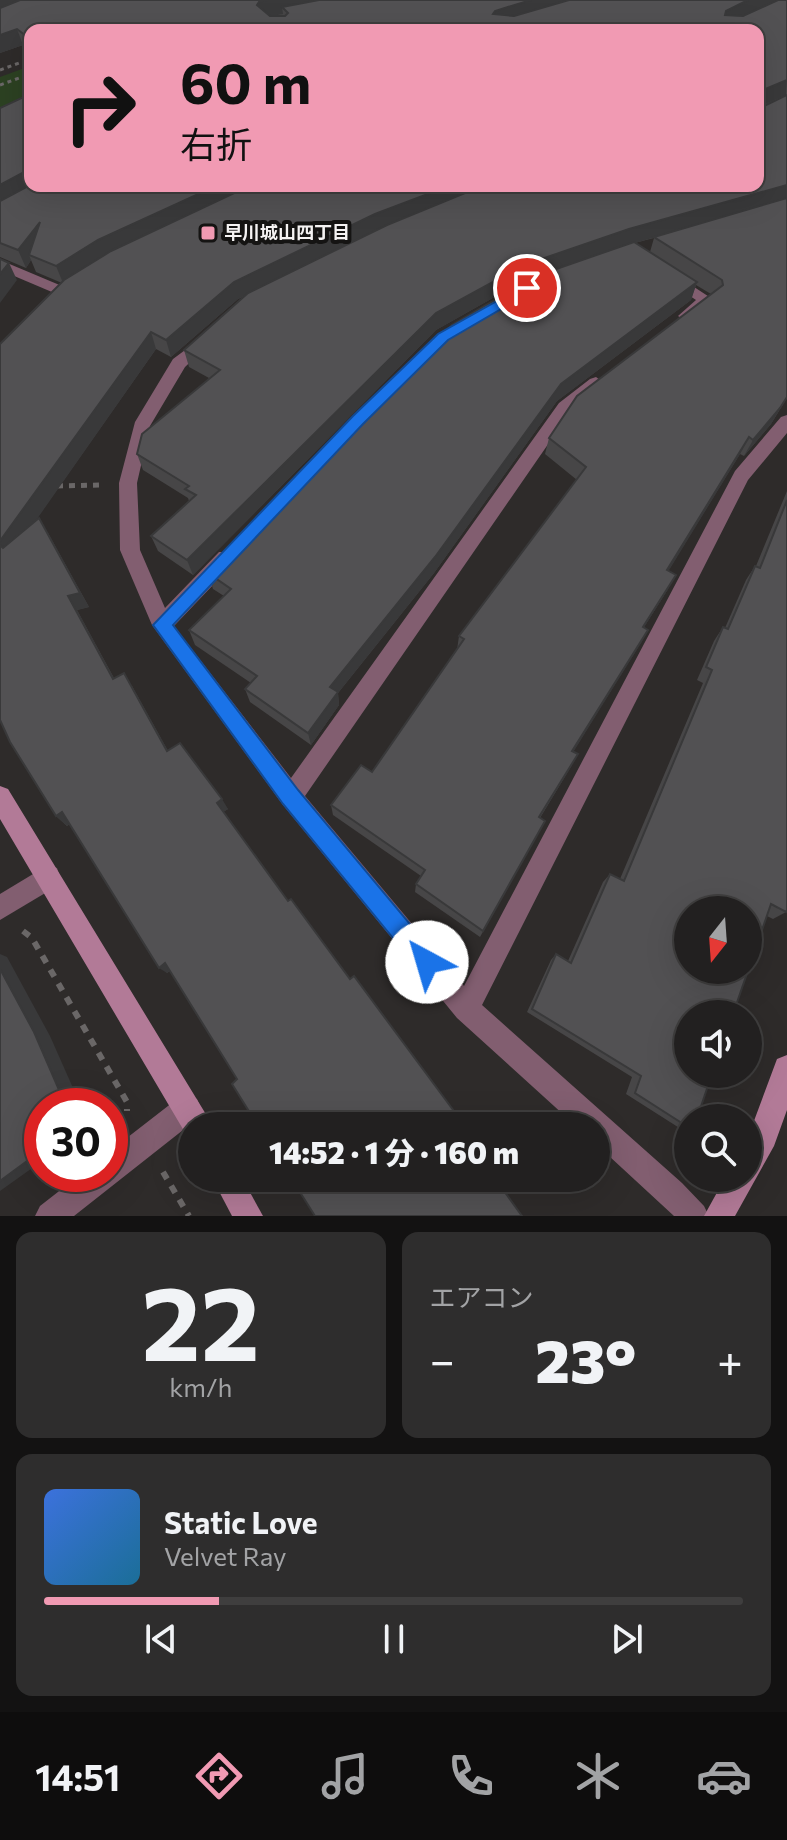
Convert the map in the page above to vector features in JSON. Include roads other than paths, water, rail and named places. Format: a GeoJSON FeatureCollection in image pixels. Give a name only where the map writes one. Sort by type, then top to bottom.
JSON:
{"type":"FeatureCollection","features":[{"type":"Feature","properties":{"kind":"street"},"geometry":{"type":"LineString","coordinates":[[0,265],[65,292]]}},
{"type":"Feature","properties":{"kind":"street"},"geometry":{"type":"LineString","coordinates":[[655,268],[706,300],[671,327]]}},
{"type":"Feature","properties":{"kind":"street"},"geometry":{"type":"LineString","coordinates":[[223,324],[179,363],[141,426],[128,483],[130,550],[162,625],[291,797],[466,1009],[694,1216]]}},
{"type":"Feature","properties":{"kind":"street"},"geometry":{"type":"LineString","coordinates":[[291,797],[565,407],[612,371]]}},
{"type":"Feature","properties":{"kind":"street"},"geometry":{"type":"LineString","coordinates":[[466,1009],[741,476],[787,421]]}},
{"type":"Feature","properties":{"kind":"street"},"geometry":{"type":"LineString","coordinates":[[162,625],[238,545]]}},
{"type":"Feature","properties":{"kind":"street"},"geometry":{"type":"LineString","coordinates":[[0,797],[188,1112]]}},
{"type":"Feature","properties":{"kind":"street"},"geometry":{"type":"LineString","coordinates":[[1,907],[48,877]]}},
{"type":"Feature","properties":{"kind":"street"},"geometry":{"type":"LineString","coordinates":[[762,1140],[787,1069]]}},
{"type":"Feature","properties":{"kind":"street"},"geometry":{"type":"LineString","coordinates":[[128,1155],[178,1126]]}},
{"type":"Feature","properties":{"kind":"street"},"geometry":{"type":"LineString","coordinates":[[50,1216],[81,1192]]}},
{"type":"Feature","properties":{"kind":"street"},"geometry":{"type":"LineString","coordinates":[[234,1192],[248,1216]]}},
{"type":"Feature","properties":{"kind":"street"},"geometry":{"type":"LineString","coordinates":[[719,1216],[733,1192]]}},
{"type":"Feature","properties":{"kind":"place","name":"早川城山四丁目"},"geometry":{"type":"Point","coordinates":[208,233]}}]}
